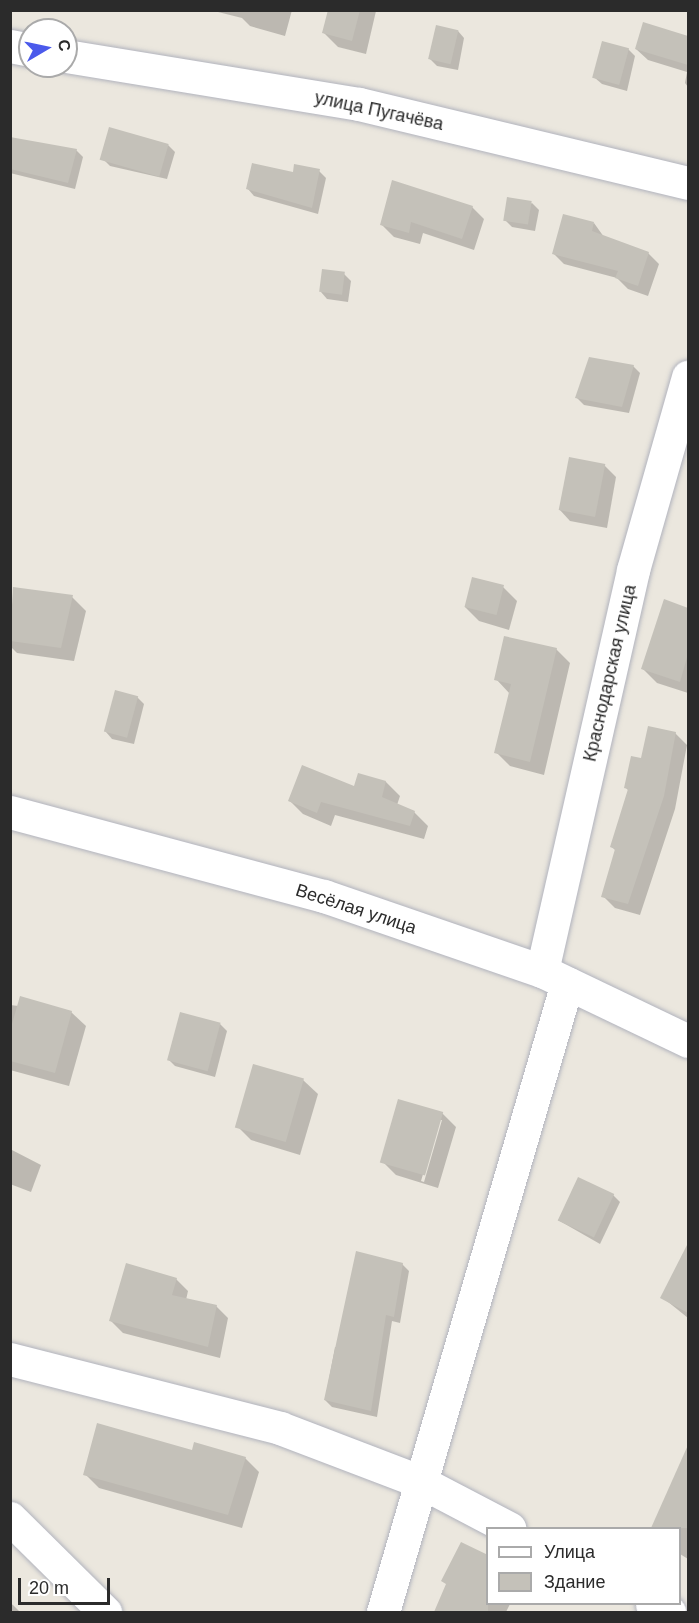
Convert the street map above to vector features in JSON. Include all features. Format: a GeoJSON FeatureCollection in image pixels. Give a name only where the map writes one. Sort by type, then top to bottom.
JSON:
{"type":"FeatureCollection","features":[{"type":"Feature","properties":{"kind":"street","name":"улица Пугачёва"},"geometry":{"type":"LineString","coordinates":[[78,58],[359,104],[688,183]]}},
{"type":"Feature","properties":{"kind":"street","name":"Краснодарская улица"},"geometry":{"type":"LineString","coordinates":[[383,1612],[554,977],[633,570],[688,377]]}},
{"type":"Feature","properties":{"kind":"street","name":"Весёлая улица"},"geometry":{"type":"LineString","coordinates":[[10,812],[324,896],[554,977],[688,1041]]}},
{"type":"Feature","properties":{"kind":"street"},"geometry":{"type":"LineString","coordinates":[[10,1359],[280,1428],[419,1481],[507,1527]]}},
{"type":"Feature","properties":{"kind":"street"},"geometry":{"type":"LineString","coordinates":[[10,1518],[105,1612]]}},
{"type":"Feature","properties":{"kind":"street"},"geometry":{"type":"LineString","coordinates":[[654,1605],[669,1612]]}},
{"type":"Feature","properties":{"kind":"building"},"geometry":{"type":"Polygon","coordinates":[[[328,10],[360,10],[352,41],[322,33],[328,10]]]}},
{"type":"Feature","properties":{"kind":"building"},"geometry":{"type":"Polygon","coordinates":[[[643,22],[688,36],[688,65],[635,49],[643,22]]]}},
{"type":"Feature","properties":{"kind":"building"},"geometry":{"type":"Polygon","coordinates":[[[436,25],[458,30],[451,64],[428,59],[436,25]]]}},
{"type":"Feature","properties":{"kind":"building"},"geometry":{"type":"Polygon","coordinates":[[[602,41],[629,48],[619,85],[592,78],[602,41]]]}},
{"type":"Feature","properties":{"kind":"building"},"geometry":{"type":"Polygon","coordinates":[[[109,127],[169,144],[159,177],[100,160],[109,127]]]}},
{"type":"Feature","properties":{"kind":"building"},"geometry":{"type":"Polygon","coordinates":[[[10,137],[77,149],[68,183],[10,169],[10,137]]]}},
{"type":"Feature","properties":{"kind":"building"},"geometry":{"type":"Polygon","coordinates":[[[252,163],[293,172],[294,164],[320,169],[312,208],[246,189],[252,163]]]}},
{"type":"Feature","properties":{"kind":"building"},"geometry":{"type":"Polygon","coordinates":[[[392,180],[473,206],[462,239],[411,222],[409,233],[380,225],[392,180]]]}},
{"type":"Feature","properties":{"kind":"building"},"geometry":{"type":"Polygon","coordinates":[[[507,197],[532,201],[528,225],[503,221],[507,197]]]}},
{"type":"Feature","properties":{"kind":"building"},"geometry":{"type":"Polygon","coordinates":[[[563,214],[594,222],[592,231],[649,252],[638,286],[615,278],[618,271],[552,254],[563,214]]]}},
{"type":"Feature","properties":{"kind":"building"},"geometry":{"type":"Polygon","coordinates":[[[322,269],[345,272],[342,295],[319,292],[322,269]]]}},
{"type":"Feature","properties":{"kind":"building"},"geometry":{"type":"Polygon","coordinates":[[[589,357],[634,365],[622,407],[575,398],[589,357]]]}},
{"type":"Feature","properties":{"kind":"building"},"geometry":{"type":"Polygon","coordinates":[[[569,457],[605,464],[595,517],[559,510],[569,457]]]}},
{"type":"Feature","properties":{"kind":"building"},"geometry":{"type":"Polygon","coordinates":[[[472,577],[504,585],[497,615],[465,607],[472,577]]]}},
{"type":"Feature","properties":{"kind":"building"},"geometry":{"type":"Polygon","coordinates":[[[13,587],[73,595],[61,648],[10,641],[13,587]]]}},
{"type":"Feature","properties":{"kind":"building"},"geometry":{"type":"Polygon","coordinates":[[[664,599],[688,608],[688,654],[680,682],[641,669],[664,599]]]}},
{"type":"Feature","properties":{"kind":"building"},"geometry":{"type":"Polygon","coordinates":[[[504,636],[557,648],[530,762],[494,753],[511,684],[494,680],[504,636]]]}},
{"type":"Feature","properties":{"kind":"building"},"geometry":{"type":"Polygon","coordinates":[[[115,690],[138,696],[127,738],[104,732],[115,690]]]}},
{"type":"Feature","properties":{"kind":"building"},"geometry":{"type":"Polygon","coordinates":[[[648,726],[676,732],[664,796],[628,904],[601,897],[615,849],[610,847],[628,789],[624,788],[631,756],[641,758],[648,726]]]}},
{"type":"Feature","properties":{"kind":"building"},"geometry":{"type":"Polygon","coordinates":[[[302,765],[354,786],[358,773],[386,781],[382,797],[415,811],[410,826],[321,802],[317,813],[288,801],[302,765]]]}},
{"type":"Feature","properties":{"kind":"building"},"geometry":{"type":"Polygon","coordinates":[[[20,996],[72,1011],[55,1073],[10,1061],[10,1031],[20,996]]]}},
{"type":"Feature","properties":{"kind":"building"},"geometry":{"type":"Polygon","coordinates":[[[180,1012],[221,1023],[208,1071],[167,1060],[180,1012]]]}},
{"type":"Feature","properties":{"kind":"building"},"geometry":{"type":"Polygon","coordinates":[[[253,1064],[304,1079],[286,1142],[235,1127],[253,1064]]]}},
{"type":"Feature","properties":{"kind":"building"},"geometry":{"type":"Polygon","coordinates":[[[398,1099],[443,1112],[425,1175],[380,1162],[398,1099]]]}},
{"type":"Feature","properties":{"kind":"building"},"geometry":{"type":"Polygon","coordinates":[[[578,1177],[614,1194],[594,1237],[558,1221],[578,1177]]]}},
{"type":"Feature","properties":{"kind":"building"},"geometry":{"type":"Polygon","coordinates":[[[688,1243],[688,1313],[660,1298],[688,1243]]]}},
{"type":"Feature","properties":{"kind":"building"},"geometry":{"type":"Polygon","coordinates":[[[356,1251],[403,1263],[394,1317],[386,1315],[371,1411],[324,1400],[356,1251]]]}},
{"type":"Feature","properties":{"kind":"building"},"geometry":{"type":"Polygon","coordinates":[[[126,1263],[177,1278],[172,1295],[217,1305],[208,1347],[109,1321],[126,1263]]]}},
{"type":"Feature","properties":{"kind":"building"},"geometry":{"type":"Polygon","coordinates":[[[97,1423],[192,1450],[194,1442],[246,1457],[228,1515],[83,1475],[97,1423]]]}},
{"type":"Feature","properties":{"kind":"building"},"geometry":{"type":"Polygon","coordinates":[[[688,1445],[688,1528],[651,1527],[688,1445]]]}},
{"type":"Feature","properties":{"kind":"building"},"geometry":{"type":"Polygon","coordinates":[[[461,1542],[486,1554],[488,1612],[434,1612],[446,1584],[441,1581],[461,1542]]]}}]}
